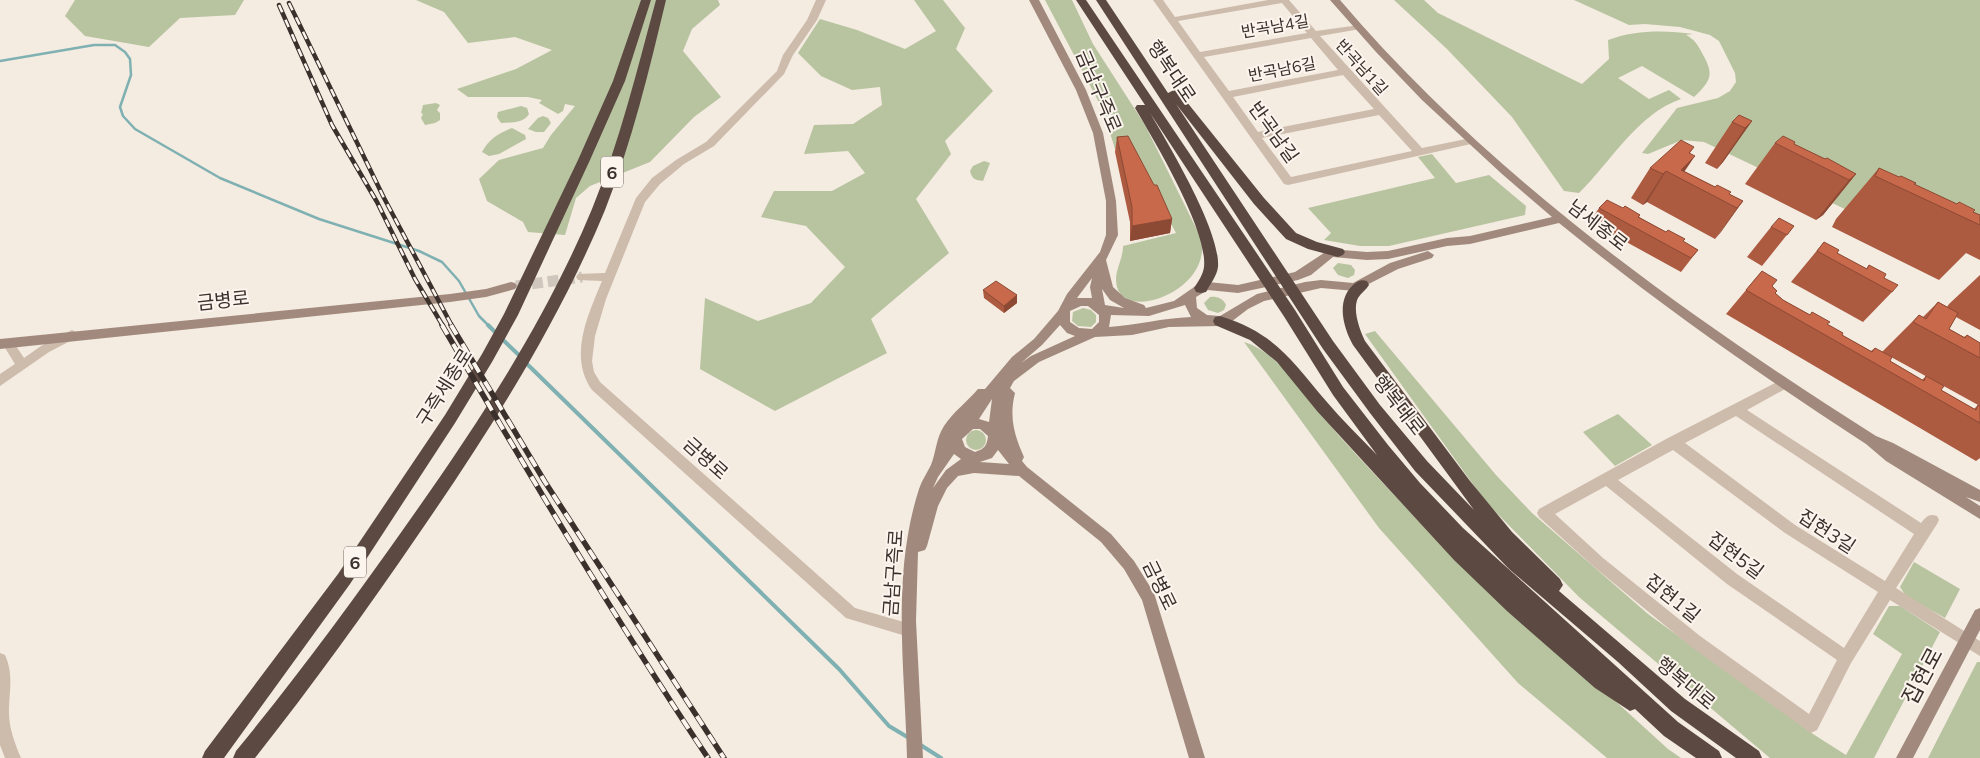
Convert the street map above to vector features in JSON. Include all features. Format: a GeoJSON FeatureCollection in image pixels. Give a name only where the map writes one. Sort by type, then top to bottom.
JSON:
{"type":"FeatureCollection","features":[{"type":"Feature","properties":{"kind":"highway","name":"구즉세종로"},"geometry":{"type":"LineString","coordinates":[[212,758],[344,579],[450,419],[511,315],[584,160],[619,80],[646,0]]}},
{"type":"Feature","properties":{"kind":"highway","name":"6"},"geometry":{"type":"LineString","coordinates":[[243,758],[315,665],[442,488],[512,380],[537,335],[583,242],[616,162],[642,76],[660,0]]}},
{"type":"Feature","properties":{"kind":"highway","name":"행복대로"},"geometry":{"type":"LineString","coordinates":[[1081,0],[1290,314],[1338,391],[1382,450],[1414,488],[1457,532],[1671,729],[1712,758]]}},
{"type":"Feature","properties":{"kind":"highway","name":"행복대로"},"geometry":{"type":"LineString","coordinates":[[1101,0],[1328,345],[1421,466],[1515,564],[1624,656],[1678,705],[1752,758]]}},
{"type":"Feature","properties":{"kind":"highway"},"geometry":{"type":"LineString","coordinates":[[1114,20],[1147,58],[1259,201],[1291,236],[1313,246],[1338,252]]}},
{"type":"Feature","properties":{"kind":"highway"},"geometry":{"type":"LineString","coordinates":[[1096,23],[1107,53],[1154,129],[1204,228],[1211,267],[1196,291]]}},
{"type":"Feature","properties":{"kind":"highway"},"geometry":{"type":"LineString","coordinates":[[1364,283],[1352,294],[1351,306],[1354,334],[1360,344],[1464,486],[1506,537],[1624,656]]}},
{"type":"Feature","properties":{"kind":"highway"},"geometry":{"type":"LineString","coordinates":[[1215,321],[1255,336],[1282,358],[1322,407],[1460,555],[1513,605],[1601,682],[1671,729]]}},
{"type":"Feature","properties":{"kind":"street","name":"금병로"},"geometry":{"type":"LineString","coordinates":[[821,0],[812,20],[788,55],[781,72],[710,144],[680,162],[656,181],[640,200],[594,317],[587,349],[588,372],[596,386],[850,613],[909,630]]}},
{"type":"Feature","properties":{"kind":"street","name":"금남구즉로"},"geometry":{"type":"LineString","coordinates":[[995,437],[996,408],[999,396],[1020,364],[1064,311],[1071,297],[1110,245],[1113,220],[1098,133],[1081,90],[1034,0]]}},
{"type":"Feature","properties":{"kind":"street","name":"반곡남길"},"geometry":{"type":"LineString","coordinates":[[1158,0],[1288,181],[1472,141]]}},
{"type":"Feature","properties":{"kind":"street"},"geometry":{"type":"LineString","coordinates":[[1171,20],[1284,0]]}},
{"type":"Feature","properties":{"kind":"street","name":"반곡남1길"},"geometry":{"type":"LineString","coordinates":[[1284,0],[1345,72],[1419,152]]}},
{"type":"Feature","properties":{"kind":"street","name":"남세종로"},"geometry":{"type":"LineString","coordinates":[[1335,0],[1357,27],[1402,75],[1559,219],[1661,297],[1783,384],[1871,440],[1891,457],[1980,513]]}},
{"type":"Feature","properties":{"kind":"street","name":"반곡남4길"},"geometry":{"type":"LineString","coordinates":[[1197,55],[1357,27]]}},
{"type":"Feature","properties":{"kind":"street","name":"반곡남6길"},"geometry":{"type":"LineString","coordinates":[[1226,95],[1345,72]]}},
{"type":"Feature","properties":{"kind":"street"},"geometry":{"type":"LineString","coordinates":[[1255,136],[1382,111]]}},
{"type":"Feature","properties":{"kind":"street"},"geometry":{"type":"LineString","coordinates":[[1051,351],[1169,322],[1227,320],[1244,306],[1261,297],[1302,281],[1307,272],[1324,256],[1338,252],[1354,255],[1388,255],[1447,242],[1470,240],[1559,219]]}},
{"type":"Feature","properties":{"kind":"street"},"geometry":{"type":"LineString","coordinates":[[1132,330],[1082,334],[1069,330],[1062,320],[1064,311],[1070,305],[1083,301],[1100,308],[1120,312],[1154,310],[1178,304],[1196,291],[1208,286],[1238,289],[1302,281],[1346,288],[1364,283],[1379,272],[1394,266],[1452,249],[1470,240]]}},
{"type":"Feature","properties":{"kind":"street"},"geometry":{"type":"LineString","coordinates":[[1354,255],[1361,259],[1369,270],[1364,283]]}},
{"type":"Feature","properties":{"kind":"street"},"geometry":{"type":"LineString","coordinates":[[1100,260],[1105,286],[1113,298],[1126,305],[1154,310]]}},
{"type":"Feature","properties":{"kind":"street","name":"금남구즉로"},"geometry":{"type":"LineString","coordinates":[[968,425],[993,387],[1020,364],[1091,334],[1105,324],[1105,314],[1100,308],[1096,287],[1100,260]]}},
{"type":"Feature","properties":{"kind":"street"},"geometry":{"type":"LineString","coordinates":[[582,278],[609,277]]}},
{"type":"Feature","properties":{"kind":"street","name":"금병로"},"geometry":{"type":"LineString","coordinates":[[4,343],[450,298],[486,293],[511,286]]}},
{"type":"Feature","properties":{"kind":"street"},"geometry":{"type":"LineString","coordinates":[[1196,291],[1190,305],[1192,311],[1203,319],[1215,321]]}},
{"type":"Feature","properties":{"kind":"street"},"geometry":{"type":"LineString","coordinates":[[0,380],[21,364],[72,335]]}},
{"type":"Feature","properties":{"kind":"street"},"geometry":{"type":"LineString","coordinates":[[4,343],[21,364]]}},
{"type":"Feature","properties":{"kind":"street"},"geometry":{"type":"LineString","coordinates":[[938,464],[940,449],[952,422],[976,402],[988,385],[1020,364]]}},
{"type":"Feature","properties":{"kind":"street"},"geometry":{"type":"LineString","coordinates":[[1020,364],[1005,406],[1004,418],[1008,436],[1022,472]]}},
{"type":"Feature","properties":{"kind":"street","name":"집현1길"},"geometry":{"type":"LineString","coordinates":[[1783,384],[1544,513],[1598,562],[1695,642],[1811,725],[1846,658],[1922,532],[1932,520]]}},
{"type":"Feature","properties":{"kind":"street"},"geometry":{"type":"LineString","coordinates":[[1736,409],[1922,532]]}},
{"type":"Feature","properties":{"kind":"street"},"geometry":{"type":"LineString","coordinates":[[981,424],[986,426],[1022,472],[978,457],[964,455],[959,450],[956,439],[958,433],[968,425],[981,424]]}},
{"type":"Feature","properties":{"kind":"street"},"geometry":{"type":"LineString","coordinates":[[978,457],[992,450],[995,437]]}},
{"type":"Feature","properties":{"kind":"street","name":"금남구즉로"},"geometry":{"type":"LineString","coordinates":[[915,758],[909,630],[911,549],[926,486],[938,464],[956,439]]}},
{"type":"Feature","properties":{"kind":"street","name":"남세종로"},"geometry":{"type":"LineString","coordinates":[[1871,440],[1888,447],[1968,492],[1980,496]]}},
{"type":"Feature","properties":{"kind":"street","name":"집현3길"},"geometry":{"type":"LineString","coordinates":[[1673,442],[1790,529],[1980,649]]}},
{"type":"Feature","properties":{"kind":"street","name":"금남구즉로"},"geometry":{"type":"LineString","coordinates":[[909,630],[910,602],[916,564],[929,508],[935,492],[961,464],[978,457]]}},
{"type":"Feature","properties":{"kind":"street"},"geometry":{"type":"LineString","coordinates":[[952,473],[974,467],[1022,472]]}},
{"type":"Feature","properties":{"kind":"street","name":"금병로"},"geometry":{"type":"LineString","coordinates":[[1022,472],[1106,538],[1129,565],[1149,598],[1197,758]]}},
{"type":"Feature","properties":{"kind":"street","name":"집현5길"},"geometry":{"type":"LineString","coordinates":[[1607,479],[1732,579],[1846,658]]}},
{"type":"Feature","properties":{"kind":"street","name":"집현로"},"geometry":{"type":"LineString","coordinates":[[1904,758],[1980,615]]}},
{"type":"Feature","properties":{"kind":"street"},"geometry":{"type":"LineString","coordinates":[[0,660],[3,666],[5,685],[1,712],[4,736],[13,758]]}},
{"type":"Feature","properties":{"kind":"green space"},"geometry":{"type":"Polygon","coordinates":[[[75,0],[244,0],[235,15],[180,18],[149,47],[85,36],[65,16],[75,0]]]}},
{"type":"Feature","properties":{"kind":"green space"},"geometry":{"type":"Polygon","coordinates":[[[416,0],[718,0],[720,5],[692,29],[683,51],[721,97],[694,117],[650,162],[590,186],[576,198],[565,235],[528,232],[523,222],[487,201],[479,179],[499,160],[543,148],[551,135],[575,106],[565,104],[563,111],[558,114],[539,103],[542,100],[528,97],[468,97],[457,89],[516,69],[552,50],[515,37],[468,43],[444,12],[416,0]]]}},
{"type":"Feature","properties":{"kind":"green space"},"geometry":{"type":"Polygon","coordinates":[[[914,0],[943,0],[965,28],[956,49],[993,91],[945,141],[951,154],[916,199],[949,253],[871,319],[887,353],[775,411],[700,369],[705,298],[758,321],[811,303],[845,267],[806,226],[761,217],[774,191],[832,191],[865,173],[848,151],[804,154],[814,125],[853,124],[882,105],[880,87],[852,90],[821,76],[798,53],[820,19],[857,30],[905,49],[936,31],[914,0]]]}},
{"type":"Feature","properties":{"kind":"green space"},"geometry":{"type":"Polygon","coordinates":[[[1045,0],[1072,0],[1093,44],[1145,125],[1201,238],[1201,256],[1194,273],[1182,286],[1167,295],[1151,301],[1136,301],[1124,297],[1117,287],[1116,276],[1122,257],[1123,246],[1176,233],[1130,147],[1115,149],[1103,110],[1045,0]]]}},
{"type":"Feature","properties":{"kind":"green space"},"geometry":{"type":"Polygon","coordinates":[[[1394,0],[1424,0],[1438,13],[1582,84],[1609,59],[1608,40],[1629,34],[1650,32],[1693,34],[1686,35],[1694,40],[1706,60],[1709,72],[1708,81],[1694,97],[1642,66],[1618,78],[1649,99],[1669,90],[1681,99],[1665,106],[1638,127],[1579,193],[1564,191],[1512,117],[1447,49],[1394,0]]]}},
{"type":"Feature","properties":{"kind":"green space"},"geometry":{"type":"Polygon","coordinates":[[[1574,0],[1980,0],[1980,216],[1870,221],[1704,142],[1682,140],[1648,154],[1642,153],[1677,108],[1718,98],[1730,91],[1736,82],[1735,73],[1719,41],[1710,35],[1680,27],[1645,24],[1629,25],[1574,0]]]}},
{"type":"Feature","properties":{"kind":"green space"},"geometry":{"type":"Polygon","coordinates":[[[436,103],[440,105],[437,110],[440,113],[440,120],[425,125],[421,118],[423,105],[436,103]]]}},
{"type":"Feature","properties":{"kind":"green space"},"geometry":{"type":"Polygon","coordinates":[[[521,106],[527,108],[529,114],[523,119],[516,122],[501,123],[497,117],[498,112],[521,106]]]}},
{"type":"Feature","properties":{"kind":"green space"},"geometry":{"type":"Polygon","coordinates":[[[543,116],[548,118],[551,123],[544,132],[528,129],[538,118],[543,116]]]}},
{"type":"Feature","properties":{"kind":"green space"},"geometry":{"type":"Polygon","coordinates":[[[512,128],[525,135],[526,139],[499,154],[489,156],[482,152],[495,137],[512,128]]]}},
{"type":"Feature","properties":{"kind":"green space"},"geometry":{"type":"Polygon","coordinates":[[[1432,154],[1456,183],[1489,175],[1526,206],[1525,215],[1389,246],[1360,246],[1324,240],[1331,233],[1308,208],[1435,178],[1418,157],[1432,154]]]}},
{"type":"Feature","properties":{"kind":"green space"},"geometry":{"type":"Polygon","coordinates":[[[984,161],[990,163],[983,181],[976,180],[970,171],[973,166],[984,161]]]}},
{"type":"Feature","properties":{"kind":"green space"},"geometry":{"type":"Polygon","coordinates":[[[1338,263],[1351,265],[1355,270],[1354,275],[1348,278],[1338,275],[1333,268],[1338,263]]]}},
{"type":"Feature","properties":{"kind":"green space"},"geometry":{"type":"Polygon","coordinates":[[[1210,297],[1221,299],[1226,305],[1224,310],[1218,313],[1208,310],[1204,303],[1210,297]]]}},
{"type":"Feature","properties":{"kind":"green space"},"geometry":{"type":"Polygon","coordinates":[[[1083,308],[1091,310],[1096,315],[1096,322],[1091,327],[1078,326],[1072,321],[1073,312],[1083,308]]]}},
{"type":"Feature","properties":{"kind":"green space"},"geometry":{"type":"Polygon","coordinates":[[[1375,331],[1496,475],[1532,513],[1648,614],[1813,734],[1846,755],[1902,654],[1873,634],[1889,606],[1900,606],[1940,632],[1874,758],[1770,758],[1579,597],[1485,501],[1365,334],[1375,331]]]}},
{"type":"Feature","properties":{"kind":"green space"},"geometry":{"type":"Polygon","coordinates":[[[1244,342],[1258,348],[1285,370],[1343,440],[1450,554],[1469,568],[1668,749],[1681,758],[1607,758],[1518,683],[1379,528],[1244,342]]]}},
{"type":"Feature","properties":{"kind":"green space"},"geometry":{"type":"Polygon","coordinates":[[[1618,414],[1652,445],[1615,466],[1583,432],[1618,414]]]}},
{"type":"Feature","properties":{"kind":"green space"},"geometry":{"type":"Polygon","coordinates":[[[976,430],[983,433],[986,440],[983,447],[976,450],[969,447],[966,440],[969,433],[976,430]]]}},
{"type":"Feature","properties":{"kind":"green space"},"geometry":{"type":"Polygon","coordinates":[[[1914,562],[1960,589],[1945,618],[1906,596],[1900,587],[1914,562]]]}},
{"type":"Feature","properties":{"kind":"green space"},"geometry":{"type":"Polygon","coordinates":[[[1977,662],[1980,662],[1980,758],[1928,758],[1977,662]]]}},
{"type":"Feature","properties":{"kind":"building"},"geometry":{"type":"Polygon","coordinates":[[[1739,115],[1752,121],[1745,128],[1732,122],[1739,115]]]}},
{"type":"Feature","properties":{"kind":"building"},"geometry":{"type":"Polygon","coordinates":[[[1128,136],[1154,185],[1157,185],[1172,219],[1132,226],[1132,207],[1117,137],[1128,136]]]}},
{"type":"Feature","properties":{"kind":"building"},"geometry":{"type":"Polygon","coordinates":[[[1783,136],[1795,142],[1794,144],[1825,159],[1827,158],[1856,174],[1849,180],[1775,143],[1783,136]]]}},
{"type":"Feature","properties":{"kind":"building"},"geometry":{"type":"Polygon","coordinates":[[[1681,140],[1694,147],[1689,153],[1695,156],[1681,170],[1715,187],[1717,185],[1731,192],[1729,194],[1743,201],[1737,208],[1666,171],[1663,174],[1650,168],[1681,140]]]}},
{"type":"Feature","properties":{"kind":"building"},"geometry":{"type":"Polygon","coordinates":[[[1879,168],[1899,177],[1901,176],[1957,204],[1959,202],[1975,210],[1973,212],[1980,215],[1980,225],[1875,176],[1879,168]]]}},
{"type":"Feature","properties":{"kind":"building"},"geometry":{"type":"Polygon","coordinates":[[[1607,200],[1623,208],[1625,206],[1640,215],[1638,217],[1666,232],[1668,230],[1685,239],[1683,241],[1698,250],[1691,258],[1599,208],[1607,200]]]}},
{"type":"Feature","properties":{"kind":"building"},"geometry":{"type":"Polygon","coordinates":[[[1779,218],[1794,226],[1787,235],[1771,227],[1779,218]]]}},
{"type":"Feature","properties":{"kind":"building"},"geometry":{"type":"Polygon","coordinates":[[[1824,242],[1839,250],[1837,253],[1867,269],[1869,265],[1886,274],[1884,278],[1898,285],[1892,292],[1817,251],[1824,242]]]}},
{"type":"Feature","properties":{"kind":"building"},"geometry":{"type":"Polygon","coordinates":[[[1762,271],[1777,280],[1772,286],[1777,291],[1775,293],[1783,300],[1810,315],[1812,312],[1830,322],[1827,324],[1872,352],[1875,348],[1892,357],[1890,361],[1924,381],[1926,376],[1944,386],[1941,390],[1976,410],[1978,405],[1980,406],[1980,423],[1746,290],[1762,271]]]}},
{"type":"Feature","properties":{"kind":"building"},"geometry":{"type":"Polygon","coordinates":[[[996,281],[1017,295],[1004,306],[983,290],[996,281]]]}},
{"type":"Feature","properties":{"kind":"building"},"geometry":{"type":"Polygon","coordinates":[[[1938,302],[1958,313],[1949,329],[1965,338],[1967,335],[1980,343],[1980,358],[1913,322],[1919,315],[1926,319],[1938,302]]]}},
{"type":"Feature","properties":{"kind":"waterway"},"geometry":{"type":"LineString","coordinates":[[0,61],[94,45],[115,45],[125,52],[130,59],[131,75],[120,107],[123,116],[135,129],[220,178],[319,219],[419,251],[442,262],[459,281],[479,316],[496,333]]}},
{"type":"Feature","properties":{"kind":"waterway"},"geometry":{"type":"LineString","coordinates":[[502,339],[521,357]]}},
{"type":"Feature","properties":{"kind":"waterway"},"geometry":{"type":"LineString","coordinates":[[525,362],[839,669],[889,726],[909,738]]}},
{"type":"Feature","properties":{"kind":"waterway"},"geometry":{"type":"LineString","coordinates":[[919,744],[941,758]]}},
{"type":"Feature","properties":{"kind":"tunnel"},"geometry":{"type":"LineString","coordinates":[[516,286],[582,277]]}},
{"type":"Feature","properties":{"kind":"railway"},"geometry":{"type":"LineString","coordinates":[[289,3],[384,198],[452,326]]}},
{"type":"Feature","properties":{"kind":"railway"},"geometry":{"type":"LineString","coordinates":[[279,5],[332,125],[377,202],[415,279],[443,326]]}},
{"type":"Feature","properties":{"kind":"railway"},"geometry":{"type":"LineString","coordinates":[[442,325],[572,543],[708,758]]}},
{"type":"Feature","properties":{"kind":"railway"},"geometry":{"type":"LineString","coordinates":[[451,325],[545,482],[724,758]]}}]}
